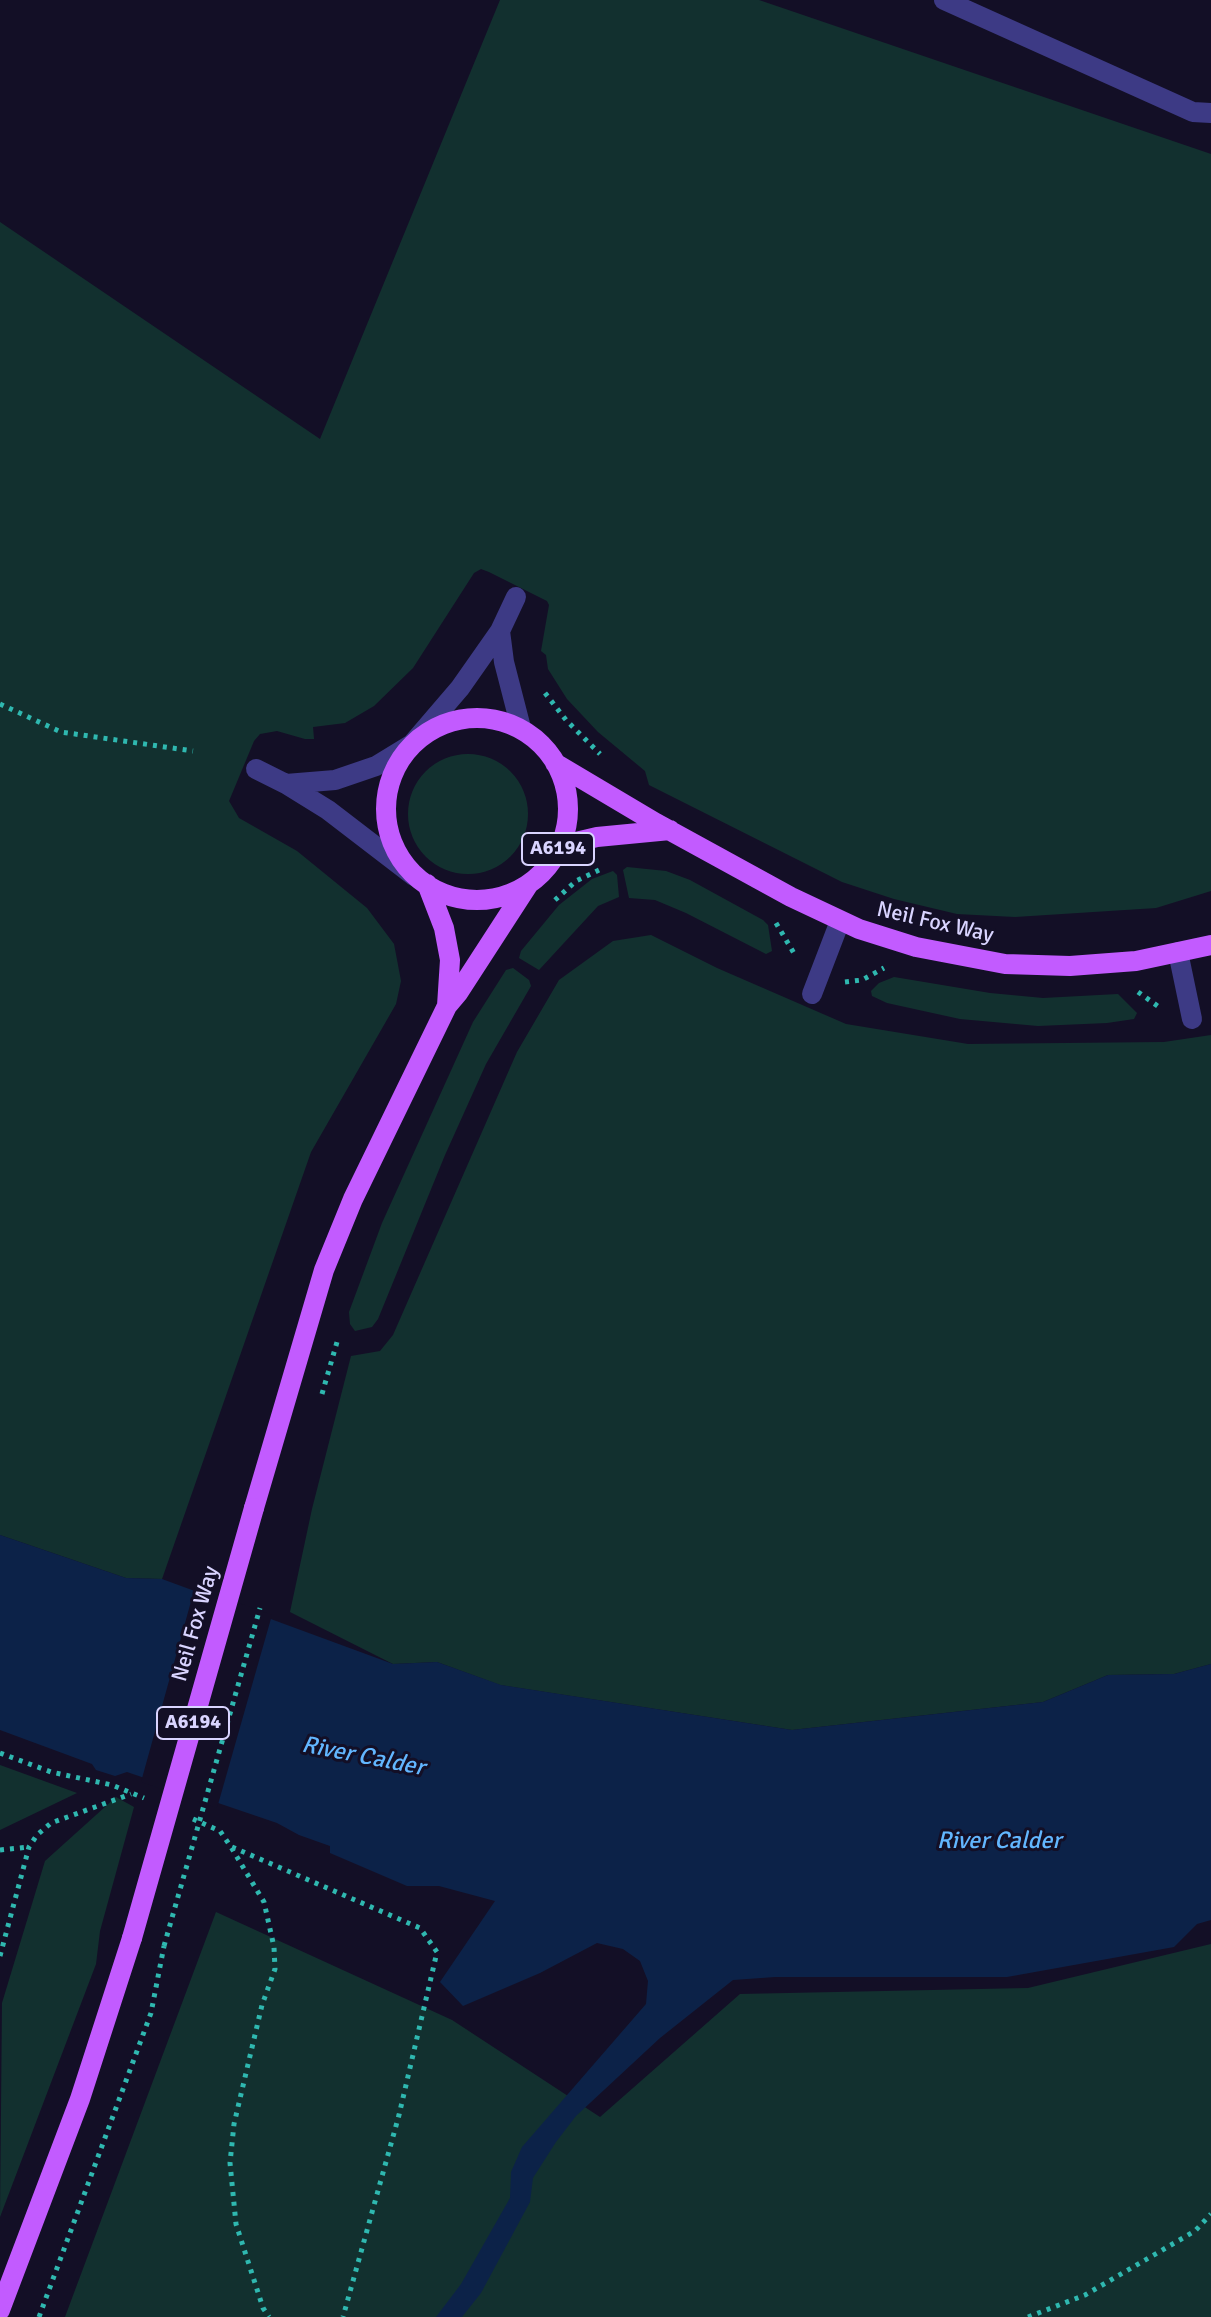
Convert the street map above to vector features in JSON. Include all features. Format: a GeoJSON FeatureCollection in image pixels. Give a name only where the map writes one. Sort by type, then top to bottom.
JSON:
{"type":"FeatureCollection","features":[{"type":"Feature","properties":{"kind":"main road","name":"Neil Fox Way"},"geometry":{"type":"LineString","coordinates":[[0,2310],[80,2099],[132,1938],[324,1270],[378,1145],[447,1006],[528,885],[551,863],[565,835],[569,803],[555,763],[544,746],[521,728],[493,718],[464,718],[436,727],[412,744],[395,768],[386,796],[387,825],[397,852],[421,880],[444,928],[450,960],[447,1006]]}},
{"type":"Feature","properties":{"kind":"main road","name":"Neil Fox Way"},"geometry":{"type":"LineString","coordinates":[[555,763],[791,897],[859,929],[916,947],[1005,964],[1097,964],[1136,961],[1211,945]]}},
{"type":"Feature","properties":{"kind":"main road","name":"A6194"},"geometry":{"type":"LineString","coordinates":[[559,846],[597,837],[670,830]]}},
{"type":"Feature","properties":{"kind":"main road","name":"Neil Fox Way"},"geometry":{"type":"LineString","coordinates":[[421,880],[439,892],[467,899],[499,898],[528,885]]}},
{"type":"Feature","properties":{"kind":"street"},"geometry":{"type":"LineString","coordinates":[[944,0],[1193,112],[1211,113]]}},
{"type":"Feature","properties":{"kind":"street"},"geometry":{"type":"LineString","coordinates":[[286,784],[335,780],[376,766],[412,744],[460,688],[500,631],[516,597]]}},
{"type":"Feature","properties":{"kind":"street"},"geometry":{"type":"LineString","coordinates":[[500,631],[504,662],[521,728]]}},
{"type":"Feature","properties":{"kind":"street"},"geometry":{"type":"LineString","coordinates":[[256,769],[328,810],[421,880]]}},
{"type":"Feature","properties":{"kind":"street"},"geometry":{"type":"LineString","coordinates":[[812,994],[840,921]]}},
{"type":"Feature","properties":{"kind":"street"},"geometry":{"type":"LineString","coordinates":[[1178,952],[1192,1019]]}},
{"type":"Feature","properties":{"kind":"path"},"geometry":{"type":"LineString","coordinates":[[543,686],[546,697],[566,720],[610,763]]}},
{"type":"Feature","properties":{"kind":"path"},"geometry":{"type":"LineString","coordinates":[[0,704],[61,732],[193,751]]}},
{"type":"Feature","properties":{"kind":"path"},"geometry":{"type":"LineString","coordinates":[[39,2317],[151,2013],[164,1946],[261,1604]]}},
{"type":"Feature","properties":{"kind":"path"},"geometry":{"type":"LineString","coordinates":[[0,1753],[51,1772],[112,1785],[147,1799]]}},
{"type":"Feature","properties":{"kind":"path"},"geometry":{"type":"LineString","coordinates":[[0,1956],[29,1847],[51,1823],[132,1793]]}},
{"type":"Feature","properties":{"kind":"path"},"geometry":{"type":"LineString","coordinates":[[191,1818],[220,1831],[231,1847],[264,1902],[274,1947],[275,1969],[262,2005],[234,2124],[230,2163],[236,2224],[263,2308],[269,2317]]}},
{"type":"Feature","properties":{"kind":"path"},"geometry":{"type":"LineString","coordinates":[[0,1850],[29,1847]]}},
{"type":"Feature","properties":{"kind":"path"},"geometry":{"type":"LineString","coordinates":[[231,1847],[420,1928],[437,1952],[399,2115],[343,2317]]}},
{"type":"Feature","properties":{"kind":"path"},"geometry":{"type":"LineString","coordinates":[[1028,2317],[1085,2295],[1195,2231],[1211,2214]]}},
{"type":"Feature","properties":{"kind":"green space"},"geometry":{"type":"Polygon","coordinates":[[[500,0],[759,0],[1211,154],[1211,891],[1156,908],[1015,917],[957,914],[894,899],[842,882],[649,785],[645,771],[598,732],[567,699],[548,669],[546,655],[541,651],[549,605],[547,601],[489,572],[481,569],[474,573],[413,668],[374,706],[345,723],[313,727],[314,739],[277,731],[260,734],[254,741],[229,801],[239,818],[297,851],[367,908],[394,944],[401,981],[396,1004],[311,1152],[162,1579],[126,1578],[0,1535],[0,222],[320,439],[500,0]]]}},
{"type":"Feature","properties":{"kind":"green space"},"geometry":{"type":"Polygon","coordinates":[[[468,754],[491,758],[511,771],[524,791],[528,814],[524,837],[511,857],[491,870],[468,874],[445,870],[425,857],[412,837],[408,814],[412,791],[425,771],[445,758],[468,754]]]}},
{"type":"Feature","properties":{"kind":"green space"},"geometry":{"type":"Polygon","coordinates":[[[627,867],[666,871],[690,880],[763,920],[768,925],[772,951],[766,954],[655,900],[629,898],[623,870],[627,867]]]}},
{"type":"Feature","properties":{"kind":"green space"},"geometry":{"type":"Polygon","coordinates":[[[613,871],[617,875],[619,897],[598,906],[539,970],[519,958],[521,951],[559,905],[592,879],[613,871]]]}},
{"type":"Feature","properties":{"kind":"green space"},"geometry":{"type":"Polygon","coordinates":[[[651,935],[717,968],[846,1024],[968,1044],[1164,1042],[1211,1035],[1211,1664],[1174,1674],[1108,1675],[1043,1702],[792,1730],[500,1685],[437,1662],[393,1664],[290,1612],[312,1509],[351,1356],[380,1351],[393,1335],[517,1052],[559,980],[613,941],[651,935]]]}},
{"type":"Feature","properties":{"kind":"green space"},"geometry":{"type":"Polygon","coordinates":[[[513,968],[529,980],[531,986],[486,1064],[378,1319],[372,1327],[355,1331],[350,1324],[349,1312],[382,1223],[473,1022],[506,970],[513,968]]]}},
{"type":"Feature","properties":{"kind":"green space"},"geometry":{"type":"Polygon","coordinates":[[[894,977],[990,993],[1043,998],[1118,994],[1137,1013],[1134,1019],[1107,1023],[1038,1026],[960,1019],[887,1003],[872,996],[871,991],[879,983],[894,977]]]}},
{"type":"Feature","properties":{"kind":"green space"},"geometry":{"type":"Polygon","coordinates":[[[0,1765],[77,1793],[0,1830],[0,1765]]]}},
{"type":"Feature","properties":{"kind":"green space"},"geometry":{"type":"Polygon","coordinates":[[[116,1797],[134,1807],[100,1931],[96,1964],[0,2217],[2,2003],[45,1861],[116,1797]]]}},
{"type":"Feature","properties":{"kind":"green space"},"geometry":{"type":"Polygon","coordinates":[[[216,1912],[452,2020],[600,2117],[740,1994],[1028,1988],[1211,1944],[1211,2317],[65,2317],[216,1912]]]}},
{"type":"Feature","properties":{"kind":"water","name":"River Calder"},"geometry":{"type":"Polygon","coordinates":[[[0,1535],[126,1578],[162,1579],[393,1664],[437,1662],[501,1685],[792,1730],[1043,1702],[1108,1675],[1174,1674],[1211,1664],[1211,1920],[1197,1924],[1174,1947],[1007,1977],[775,1977],[733,1980],[660,2038],[576,2116],[533,2178],[530,2202],[481,2293],[462,2317],[436,2317],[461,2284],[510,2198],[511,2172],[522,2147],[646,2004],[648,1981],[640,1961],[623,1949],[597,1943],[540,1973],[463,2006],[440,1982],[495,1901],[439,1886],[407,1886],[330,1853],[330,1846],[277,1823],[127,1772],[115,1776],[96,1770],[92,1764],[0,1730],[0,1535]]]}},
{"type":"Feature","properties":{"kind":"pier"},"geometry":{"type":"Polygon","coordinates":[[[195,1587],[272,1615],[217,1808],[141,1782],[195,1587]]]}}]}
